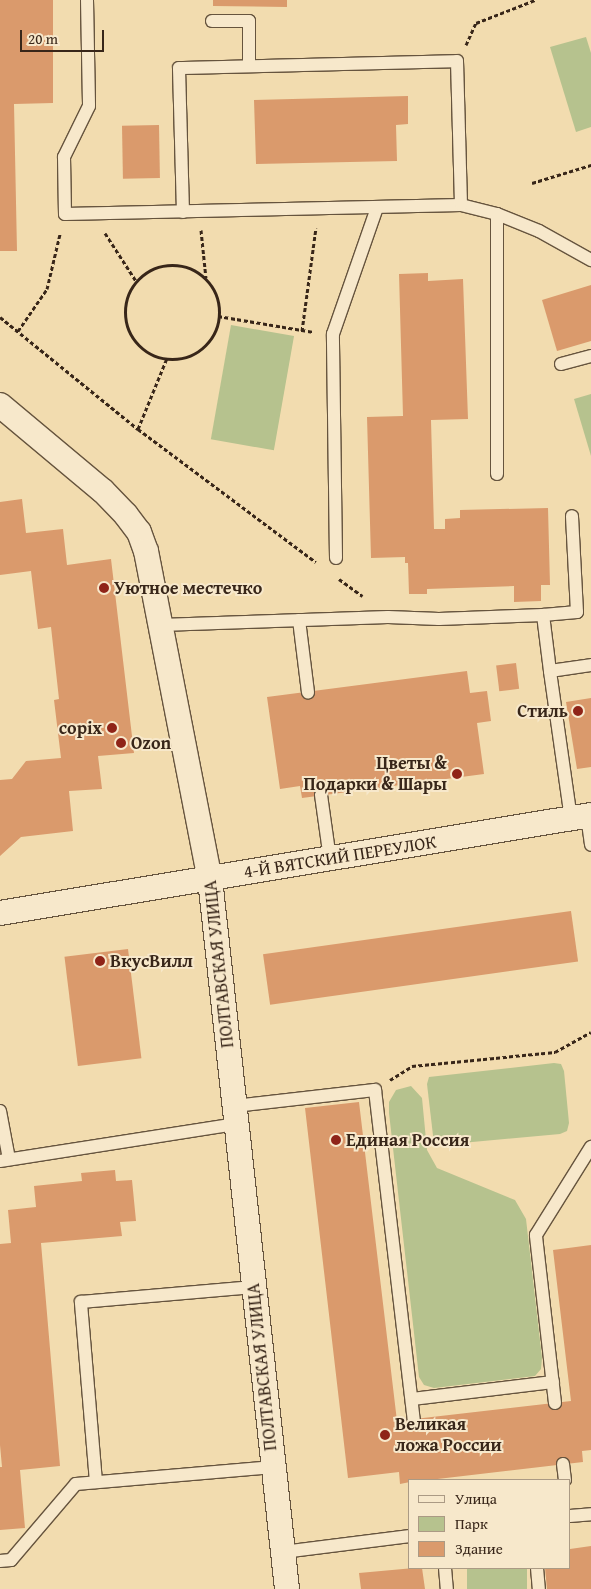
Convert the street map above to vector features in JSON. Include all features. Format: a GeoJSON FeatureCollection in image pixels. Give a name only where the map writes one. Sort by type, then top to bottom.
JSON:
{"type":"FeatureCollection","features":[{"type":"Feature","properties":{"kind":"street","name":"ПОЛТАВСКАЯ УЛИЦА"},"geometry":{"type":"LineString","coordinates":[[0,405],[103,491],[139,532],[146,552],[210,879],[286,1589]]}},
{"type":"Feature","properties":{"kind":"street","name":"4-Й ВЯТСКИЙ ПЕРЕУЛОК"},"geometry":{"type":"LineString","coordinates":[[0,913],[583,817]]}},
{"type":"Feature","properties":{"kind":"lane"},"geometry":{"type":"LineString","coordinates":[[87,0],[90,106],[64,157],[64,214],[376,208],[461,204],[496,214],[539,231],[591,260]]}},
{"type":"Feature","properties":{"kind":"lane"},"geometry":{"type":"LineString","coordinates":[[212,21],[249,21],[249,66]]}},
{"type":"Feature","properties":{"kind":"lane"},"geometry":{"type":"LineString","coordinates":[[183,212],[178,68],[457,61],[461,204]]}},
{"type":"Feature","properties":{"kind":"lane"},"geometry":{"type":"LineString","coordinates":[[336,558],[333,334],[376,208]]}},
{"type":"Feature","properties":{"kind":"lane"},"geometry":{"type":"LineString","coordinates":[[496,214],[497,474]]}},
{"type":"Feature","properties":{"kind":"lane"},"geometry":{"type":"LineString","coordinates":[[561,364],[591,356]]}},
{"type":"Feature","properties":{"kind":"lane"},"geometry":{"type":"LineString","coordinates":[[161,625],[388,617],[438,619],[577,612],[572,516]]}},
{"type":"Feature","properties":{"kind":"lane"},"geometry":{"type":"LineString","coordinates":[[543,615],[550,671],[591,845]]}},
{"type":"Feature","properties":{"kind":"lane"},"geometry":{"type":"LineString","coordinates":[[299,620],[308,692]]}},
{"type":"Feature","properties":{"kind":"lane"},"geometry":{"type":"LineString","coordinates":[[550,671],[591,665]]}},
{"type":"Feature","properties":{"kind":"lane"},"geometry":{"type":"LineString","coordinates":[[321,795],[330,859]]}},
{"type":"Feature","properties":{"kind":"lane"},"geometry":{"type":"LineString","coordinates":[[0,1111],[4,1160],[375,1090],[414,1420]]}},
{"type":"Feature","properties":{"kind":"lane"},"geometry":{"type":"LineString","coordinates":[[555,1403],[536,1234],[591,1147]]}},
{"type":"Feature","properties":{"kind":"lane"},"geometry":{"type":"LineString","coordinates":[[96,1482],[80,1302],[253,1287]]}},
{"type":"Feature","properties":{"kind":"lane"},"geometry":{"type":"LineString","coordinates":[[412,1399],[553,1382]]}},
{"type":"Feature","properties":{"kind":"lane"},"geometry":{"type":"LineString","coordinates":[[563,1464],[565,1479]]}},
{"type":"Feature","properties":{"kind":"lane"},"geometry":{"type":"LineString","coordinates":[[0,1561],[11,1560],[76,1484],[273,1467]]}},
{"type":"Feature","properties":{"kind":"lane"},"geometry":{"type":"LineString","coordinates":[[571,1516],[591,1514]]}},
{"type":"Feature","properties":{"kind":"lane"},"geometry":{"type":"LineString","coordinates":[[282,1552],[408,1536]]}},
{"type":"Feature","properties":{"kind":"lane"},"geometry":{"type":"LineString","coordinates":[[445,1569],[447,1589]]}},
{"type":"Feature","properties":{"kind":"lane"},"geometry":{"type":"LineString","coordinates":[[537,1569],[539,1589]]}},
{"type":"Feature","properties":{"kind":"path"},"geometry":{"type":"LineString","coordinates":[[457,61],[476,23],[535,0]]}},
{"type":"Feature","properties":{"kind":"path"},"geometry":{"type":"LineString","coordinates":[[532,183],[591,165]]}},
{"type":"Feature","properties":{"kind":"path"},"geometry":{"type":"LineString","coordinates":[[302,331],[319,208]]}},
{"type":"Feature","properties":{"kind":"path"},"geometry":{"type":"LineString","coordinates":[[199,212],[206,279]]}},
{"type":"Feature","properties":{"kind":"path"},"geometry":{"type":"LineString","coordinates":[[18,331],[48,289],[64,214]]}},
{"type":"Feature","properties":{"kind":"path"},"geometry":{"type":"LineString","coordinates":[[93,214],[136,280]]}},
{"type":"Feature","properties":{"kind":"path"},"geometry":{"type":"LineString","coordinates":[[177,265],[193,269],[206,279],[215,292],[219,308],[217,324],[210,339],[198,350],[184,357],[168,358],[152,354],[140,346],[131,335],[126,321],[125,307],[129,293],[136,280],[154,269],[177,265]]}},
{"type":"Feature","properties":{"kind":"path"},"geometry":{"type":"LineString","coordinates":[[218,316],[302,331],[333,334]]}},
{"type":"Feature","properties":{"kind":"path"},"geometry":{"type":"LineString","coordinates":[[0,317],[138,429],[321,565]]}},
{"type":"Feature","properties":{"kind":"path"},"geometry":{"type":"LineString","coordinates":[[138,429],[168,358]]}},
{"type":"Feature","properties":{"kind":"path"},"geometry":{"type":"LineString","coordinates":[[337,577],[388,617]]}},
{"type":"Feature","properties":{"kind":"path"},"geometry":{"type":"LineString","coordinates":[[375,1090],[412,1066],[555,1052],[591,1032]]}},
{"type":"Feature","properties":{"kind":"green space"},"geometry":{"type":"Polygon","coordinates":[[[586,37],[591,53],[591,127],[576,132],[550,47],[586,37]]]}},
{"type":"Feature","properties":{"kind":"green space"},"geometry":{"type":"Polygon","coordinates":[[[231,325],[294,336],[274,450],[211,439],[231,325]]]}},
{"type":"Feature","properties":{"kind":"green space"},"geometry":{"type":"Polygon","coordinates":[[[591,394],[591,456],[574,399],[591,394]]]}},
{"type":"Feature","properties":{"kind":"green space"},"geometry":{"type":"Polygon","coordinates":[[[554,1063],[561,1064],[564,1071],[569,1123],[567,1131],[560,1134],[434,1144],[427,1084],[429,1077],[554,1063]]]}},
{"type":"Feature","properties":{"kind":"green space"},"geometry":{"type":"Polygon","coordinates":[[[411,1086],[422,1098],[427,1150],[437,1168],[515,1200],[526,1219],[542,1358],[541,1369],[535,1376],[434,1388],[424,1385],[419,1377],[389,1113],[389,1102],[396,1090],[411,1086]]]}},
{"type":"Feature","properties":{"kind":"green space"},"geometry":{"type":"Polygon","coordinates":[[[467,1569],[527,1569],[527,1589],[467,1589],[467,1569]]]}},
{"type":"Feature","properties":{"kind":"building"},"geometry":{"type":"Polygon","coordinates":[[[0,0],[53,0],[53,103],[14,104],[17,251],[0,251],[0,0]]]}},
{"type":"Feature","properties":{"kind":"building"},"geometry":{"type":"Polygon","coordinates":[[[213,0],[287,0],[287,7],[213,6],[213,0]]]}},
{"type":"Feature","properties":{"kind":"building"},"geometry":{"type":"Polygon","coordinates":[[[408,96],[408,124],[396,125],[397,161],[256,164],[254,100],[408,96]]]}},
{"type":"Feature","properties":{"kind":"building"},"geometry":{"type":"Polygon","coordinates":[[[159,125],[160,178],[123,179],[122,126],[159,125]]]}},
{"type":"Feature","properties":{"kind":"building"},"geometry":{"type":"Polygon","coordinates":[[[428,273],[428,281],[463,279],[468,419],[431,420],[434,529],[445,529],[445,519],[460,518],[460,510],[548,508],[550,585],[541,585],[541,601],[514,602],[514,586],[427,589],[427,594],[409,594],[408,563],[405,563],[405,557],[371,558],[367,417],[403,416],[399,274],[428,273]]]}},
{"type":"Feature","properties":{"kind":"building"},"geometry":{"type":"Polygon","coordinates":[[[591,285],[591,341],[557,351],[542,300],[591,285]]]}},
{"type":"Feature","properties":{"kind":"building"},"geometry":{"type":"Polygon","coordinates":[[[22,499],[26,533],[63,529],[67,565],[111,559],[134,753],[98,756],[102,789],[69,791],[73,831],[21,837],[0,856],[0,780],[12,779],[26,761],[61,758],[54,700],[59,699],[51,627],[38,629],[31,571],[0,575],[0,502],[22,499]]]}},
{"type":"Feature","properties":{"kind":"building"},"geometry":{"type":"Polygon","coordinates":[[[516,663],[519,689],[499,691],[496,665],[516,663]]]}},
{"type":"Feature","properties":{"kind":"building"},"geometry":{"type":"Polygon","coordinates":[[[467,671],[470,693],[487,691],[491,721],[477,723],[484,774],[302,798],[300,786],[280,789],[267,697],[467,671]]]}},
{"type":"Feature","properties":{"kind":"building"},"geometry":{"type":"Polygon","coordinates":[[[591,698],[591,767],[577,769],[566,702],[591,698]]]}},
{"type":"Feature","properties":{"kind":"building"},"geometry":{"type":"Polygon","coordinates":[[[571,911],[578,962],[270,1005],[263,954],[571,911]]]}},
{"type":"Feature","properties":{"kind":"building"},"geometry":{"type":"Polygon","coordinates":[[[128,949],[141,1058],[78,1066],[64,957],[128,949]]]}},
{"type":"Feature","properties":{"kind":"building"},"geometry":{"type":"Polygon","coordinates":[[[359,1102],[397,1421],[571,1401],[553,1250],[591,1245],[591,1450],[582,1451],[583,1462],[438,1479],[408,1479],[408,1482],[400,1484],[399,1472],[348,1478],[305,1108],[359,1102]]]}},
{"type":"Feature","properties":{"kind":"building"},"geometry":{"type":"Polygon","coordinates":[[[115,1170],[116,1181],[132,1180],[136,1221],[120,1222],[122,1236],[41,1243],[60,1466],[20,1470],[25,1528],[0,1530],[0,1467],[2,1467],[0,1445],[0,1244],[11,1243],[8,1210],[36,1207],[34,1186],[82,1181],[81,1173],[115,1170]]]}},
{"type":"Feature","properties":{"kind":"building"},"geometry":{"type":"Polygon","coordinates":[[[591,1546],[591,1589],[547,1589],[545,1569],[571,1569],[571,1549],[591,1546]]]}},
{"type":"Feature","properties":{"kind":"building"},"geometry":{"type":"Polygon","coordinates":[[[422,1569],[425,1589],[361,1589],[359,1573],[422,1569]]]}},
{"type":"Feature","properties":{"kind":"place","name":"Уютное местечко"},"geometry":{"type":"Point","coordinates":[104,588]}},
{"type":"Feature","properties":{"kind":"place","name":"Стиль"},"geometry":{"type":"Point","coordinates":[578,711]}},
{"type":"Feature","properties":{"kind":"place","name":"copix"},"geometry":{"type":"Point","coordinates":[112,728]}},
{"type":"Feature","properties":{"kind":"place","name":"Ozon"},"geometry":{"type":"Point","coordinates":[121,743]}},
{"type":"Feature","properties":{"kind":"place","name":"Цветы & Подарки & Шары"},"geometry":{"type":"Point","coordinates":[457,774]}},
{"type":"Feature","properties":{"kind":"place","name":"ВкусВилл"},"geometry":{"type":"Point","coordinates":[100,961]}},
{"type":"Feature","properties":{"kind":"place","name":"Единая Россия"},"geometry":{"type":"Point","coordinates":[336,1140]}},
{"type":"Feature","properties":{"kind":"place","name":"Великая ложа России"},"geometry":{"type":"Point","coordinates":[385,1435]}}]}
